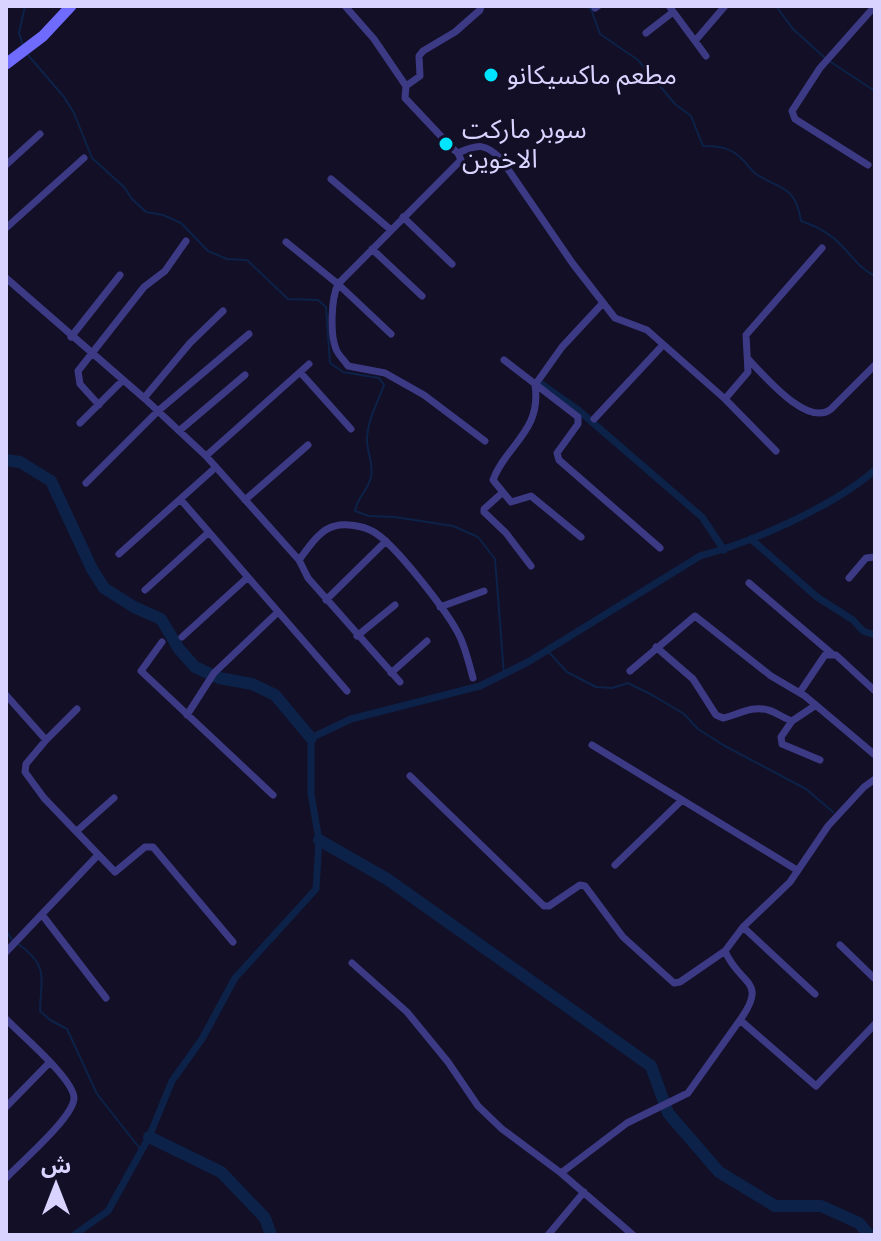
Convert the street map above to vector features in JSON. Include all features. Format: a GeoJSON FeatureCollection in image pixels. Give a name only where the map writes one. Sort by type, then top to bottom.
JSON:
{"type":"FeatureCollection","features":[{"type":"Feature","properties":{"kind":"main road"},"geometry":{"type":"LineString","coordinates":[[6,64],[71,6]]}},
{"type":"Feature","properties":{"kind":"street"},"geometry":{"type":"LineString","coordinates":[[345,6],[374,39],[406,86],[405,98],[458,153],[461,160],[338,284],[332,298],[336,349],[348,366],[385,373],[424,395],[485,441]]}},
{"type":"Feature","properties":{"kind":"street"},"geometry":{"type":"LineString","coordinates":[[406,86],[420,76],[419,56],[423,51],[455,32],[481,6]]}},
{"type":"Feature","properties":{"kind":"street"},"geometry":{"type":"LineString","coordinates":[[695,41],[725,6]]}},
{"type":"Feature","properties":{"kind":"street"},"geometry":{"type":"LineString","coordinates":[[868,165],[792,115],[792,109],[820,68],[875,6]]}},
{"type":"Feature","properties":{"kind":"street"},"geometry":{"type":"LineString","coordinates":[[646,33],[671,9],[706,56]]}},
{"type":"Feature","properties":{"kind":"street"},"geometry":{"type":"LineString","coordinates":[[6,165],[40,134]]}},
{"type":"Feature","properties":{"kind":"street"},"geometry":{"type":"LineString","coordinates":[[458,153],[476,145],[488,147],[501,159],[602,304],[615,318],[647,330],[725,399],[776,451]]}},
{"type":"Feature","properties":{"kind":"street"},"geometry":{"type":"LineString","coordinates":[[6,228],[84,158]]}},
{"type":"Feature","properties":{"kind":"street"},"geometry":{"type":"LineString","coordinates":[[331,179],[391,230]]}},
{"type":"Feature","properties":{"kind":"street"},"geometry":{"type":"LineString","coordinates":[[403,217],[452,264]]}},
{"type":"Feature","properties":{"kind":"street"},"geometry":{"type":"LineString","coordinates":[[99,405],[80,384],[78,371],[144,287],[165,271],[186,241]]}},
{"type":"Feature","properties":{"kind":"street"},"geometry":{"type":"LineString","coordinates":[[286,242],[338,284],[391,334]]}},
{"type":"Feature","properties":{"kind":"street"},"geometry":{"type":"LineString","coordinates":[[725,399],[748,372],[746,335],[822,248]]}},
{"type":"Feature","properties":{"kind":"street"},"geometry":{"type":"LineString","coordinates":[[372,249],[422,296]]}},
{"type":"Feature","properties":{"kind":"street"},"geometry":{"type":"LineString","coordinates":[[71,337],[120,275]]}},
{"type":"Feature","properties":{"kind":"street"},"geometry":{"type":"LineString","coordinates":[[6,278],[206,456],[299,560],[308,578],[326,600],[400,682]]}},
{"type":"Feature","properties":{"kind":"street"},"geometry":{"type":"LineString","coordinates":[[581,537],[531,496],[514,502],[493,480],[526,432],[537,401],[535,385],[562,347],[602,304]]}},
{"type":"Feature","properties":{"kind":"street"},"geometry":{"type":"LineString","coordinates":[[144,398],[190,343],[223,311]]}},
{"type":"Feature","properties":{"kind":"street"},"geometry":{"type":"LineString","coordinates":[[86,483],[158,411],[249,334]]}},
{"type":"Feature","properties":{"kind":"street"},"geometry":{"type":"LineString","coordinates":[[594,419],[662,346]]}},
{"type":"Feature","properties":{"kind":"street"},"geometry":{"type":"LineString","coordinates":[[748,359],[796,405],[822,414],[831,409],[875,365]]}},
{"type":"Feature","properties":{"kind":"street"},"geometry":{"type":"LineString","coordinates":[[504,360],[579,421],[557,453],[559,460],[660,548]]}},
{"type":"Feature","properties":{"kind":"street"},"geometry":{"type":"LineString","coordinates":[[206,456],[309,364]]}},
{"type":"Feature","properties":{"kind":"street"},"geometry":{"type":"LineString","coordinates":[[300,372],[351,429]]}},
{"type":"Feature","properties":{"kind":"street"},"geometry":{"type":"LineString","coordinates":[[179,431],[245,375]]}},
{"type":"Feature","properties":{"kind":"street"},"geometry":{"type":"LineString","coordinates":[[80,423],[123,380]]}},
{"type":"Feature","properties":{"kind":"street"},"geometry":{"type":"LineString","coordinates":[[245,500],[308,445]]}},
{"type":"Feature","properties":{"kind":"street"},"geometry":{"type":"LineString","coordinates":[[119,554],[216,467]]}},
{"type":"Feature","properties":{"kind":"street"},"geometry":{"type":"LineString","coordinates":[[503,492],[484,512],[506,533],[531,566]]}},
{"type":"Feature","properties":{"kind":"street"},"geometry":{"type":"LineString","coordinates":[[181,500],[347,691]]}},
{"type":"Feature","properties":{"kind":"street"},"geometry":{"type":"LineString","coordinates":[[299,560],[317,538],[334,526],[354,526],[373,531],[386,541],[458,633],[473,678]]}},
{"type":"Feature","properties":{"kind":"street"},"geometry":{"type":"LineString","coordinates":[[145,590],[209,532]]}},
{"type":"Feature","properties":{"kind":"street"},"geometry":{"type":"LineString","coordinates":[[326,600],[386,541]]}},
{"type":"Feature","properties":{"kind":"street"},"geometry":{"type":"LineString","coordinates":[[849,578],[866,558],[875,557]]}},
{"type":"Feature","properties":{"kind":"street"},"geometry":{"type":"LineString","coordinates":[[182,637],[248,577]]}},
{"type":"Feature","properties":{"kind":"street"},"geometry":{"type":"LineString","coordinates":[[749,583],[875,691]]}},
{"type":"Feature","properties":{"kind":"street"},"geometry":{"type":"LineString","coordinates":[[440,607],[484,591]]}},
{"type":"Feature","properties":{"kind":"street"},"geometry":{"type":"LineString","coordinates":[[357,636],[395,605]]}},
{"type":"Feature","properties":{"kind":"street"},"geometry":{"type":"LineString","coordinates":[[187,715],[214,673],[278,612]]}},
{"type":"Feature","properties":{"kind":"street"},"geometry":{"type":"LineString","coordinates":[[630,671],[695,616],[771,676],[800,692],[875,755]]}},
{"type":"Feature","properties":{"kind":"street"},"geometry":{"type":"LineString","coordinates":[[391,673],[427,641]]}},
{"type":"Feature","properties":{"kind":"street"},"geometry":{"type":"LineString","coordinates":[[162,642],[141,671],[273,795]]}},
{"type":"Feature","properties":{"kind":"street"},"geometry":{"type":"LineString","coordinates":[[656,647],[693,679],[716,715],[728,717],[760,708],[792,721]]}},
{"type":"Feature","properties":{"kind":"street"},"geometry":{"type":"LineString","coordinates":[[800,692],[825,655],[831,653]]}},
{"type":"Feature","properties":{"kind":"street"},"geometry":{"type":"LineString","coordinates":[[6,695],[46,740]]}},
{"type":"Feature","properties":{"kind":"street"},"geometry":{"type":"LineString","coordinates":[[816,705],[792,721],[781,737],[782,744],[820,760]]}},
{"type":"Feature","properties":{"kind":"street"},"geometry":{"type":"LineString","coordinates":[[77,709],[26,764],[25,772],[44,798],[115,872],[145,847],[153,847],[233,942]]}},
{"type":"Feature","properties":{"kind":"street"},"geometry":{"type":"LineString","coordinates":[[592,745],[797,870]]}},
{"type":"Feature","properties":{"kind":"street"},"geometry":{"type":"LineString","coordinates":[[410,776],[544,906],[549,906],[580,885],[585,886],[623,937],[674,983],[725,951],[743,927],[790,882],[828,826],[875,779]]}},
{"type":"Feature","properties":{"kind":"street"},"geometry":{"type":"LineString","coordinates":[[78,830],[114,798]]}},
{"type":"Feature","properties":{"kind":"street"},"geometry":{"type":"LineString","coordinates":[[615,865],[681,801]]}},
{"type":"Feature","properties":{"kind":"street"},"geometry":{"type":"LineString","coordinates":[[7,952],[98,855]]}},
{"type":"Feature","properties":{"kind":"street"},"geometry":{"type":"LineString","coordinates":[[43,916],[106,998]]}},
{"type":"Feature","properties":{"kind":"street"},"geometry":{"type":"LineString","coordinates":[[743,927],[815,994]]}},
{"type":"Feature","properties":{"kind":"street"},"geometry":{"type":"LineString","coordinates":[[840,945],[875,979]]}},
{"type":"Feature","properties":{"kind":"street"},"geometry":{"type":"LineString","coordinates":[[561,1173],[595,1145],[655,1107],[688,1093],[752,1004],[753,993],[746,979],[730,962],[725,951]]}},
{"type":"Feature","properties":{"kind":"street"},"geometry":{"type":"LineString","coordinates":[[352,963],[407,1012],[448,1062],[478,1106],[633,1235]]}},
{"type":"Feature","properties":{"kind":"street"},"geometry":{"type":"LineString","coordinates":[[6,1019],[71,1087],[74,1098],[72,1108],[6,1178]]}},
{"type":"Feature","properties":{"kind":"street"},"geometry":{"type":"LineString","coordinates":[[740,1020],[816,1086],[875,1024]]}},
{"type":"Feature","properties":{"kind":"street"},"geometry":{"type":"LineString","coordinates":[[6,1035],[13,1027]]}},
{"type":"Feature","properties":{"kind":"street"},"geometry":{"type":"LineString","coordinates":[[6,1107],[49,1063]]}},
{"type":"Feature","properties":{"kind":"street"},"geometry":{"type":"LineString","coordinates":[[548,1235],[584,1192]]}},
{"type":"Feature","properties":{"kind":"waterway"},"geometry":{"type":"LineString","coordinates":[[23,46],[19,33],[25,6]]}},
{"type":"Feature","properties":{"kind":"waterway"},"geometry":{"type":"LineString","coordinates":[[585,6],[591,9],[600,34],[638,60],[675,104],[691,116],[703,146],[734,152],[756,174],[785,190],[795,200],[801,221],[832,237],[860,266],[875,276]]}},
{"type":"Feature","properties":{"kind":"waterway"},"geometry":{"type":"LineString","coordinates":[[776,6],[793,29],[824,57]]}},
{"type":"Feature","properties":{"kind":"waterway"},"geometry":{"type":"LineString","coordinates":[[28,55],[74,113],[92,158],[146,212],[181,223],[208,251],[227,259],[247,260],[288,299],[318,300],[326,307],[330,363],[343,372],[379,378],[384,385],[367,433],[371,477],[355,511],[369,516],[453,526],[478,537],[495,559],[504,674]]}},
{"type":"Feature","properties":{"kind":"waterway"},"geometry":{"type":"LineString","coordinates":[[829,61],[875,91]]}},
{"type":"Feature","properties":{"kind":"waterway"},"geometry":{"type":"LineString","coordinates":[[543,385],[577,409],[702,517],[724,550]]}},
{"type":"Feature","properties":{"kind":"waterway"},"geometry":{"type":"LineString","coordinates":[[6,460],[20,462],[51,481],[104,588],[161,619],[179,649],[195,667],[219,678],[252,684],[275,695],[311,738]]}},
{"type":"Feature","properties":{"kind":"waterway"},"geometry":{"type":"LineString","coordinates":[[74,1235],[108,1211],[149,1137],[172,1081],[202,1039],[235,978],[316,889],[319,840],[311,794],[311,738],[351,719],[480,686],[528,662],[700,556],[744,542],[792,521],[838,497],[875,470]]}},
{"type":"Feature","properties":{"kind":"waterway"},"geometry":{"type":"LineString","coordinates":[[751,539],[817,597],[853,620],[863,631],[875,635]]}},
{"type":"Feature","properties":{"kind":"waterway"},"geometry":{"type":"LineString","coordinates":[[547,650],[567,672],[596,687],[612,688],[628,683],[654,696],[684,714],[698,729],[723,745],[806,789],[833,812]]}},
{"type":"Feature","properties":{"kind":"waterway"},"geometry":{"type":"LineString","coordinates":[[319,840],[387,879],[651,1066],[668,1113],[719,1172],[775,1206],[821,1206],[859,1223],[869,1235]]}},
{"type":"Feature","properties":{"kind":"waterway"},"geometry":{"type":"LineString","coordinates":[[6,930],[12,940]]}},
{"type":"Feature","properties":{"kind":"waterway"},"geometry":{"type":"LineString","coordinates":[[17,943],[39,965],[42,980],[40,1011],[67,1029],[97,1094],[141,1150]]}},
{"type":"Feature","properties":{"kind":"waterway"},"geometry":{"type":"LineString","coordinates":[[149,1137],[221,1172],[265,1218],[271,1235]]}},
{"type":"Feature","properties":{"kind":"place","name":"مطعم ماكسيكانو"},"geometry":{"type":"Point","coordinates":[491,75]}},
{"type":"Feature","properties":{"kind":"place","name":"سوبر ماركت الاخوين"},"geometry":{"type":"Point","coordinates":[446,144]}}]}
